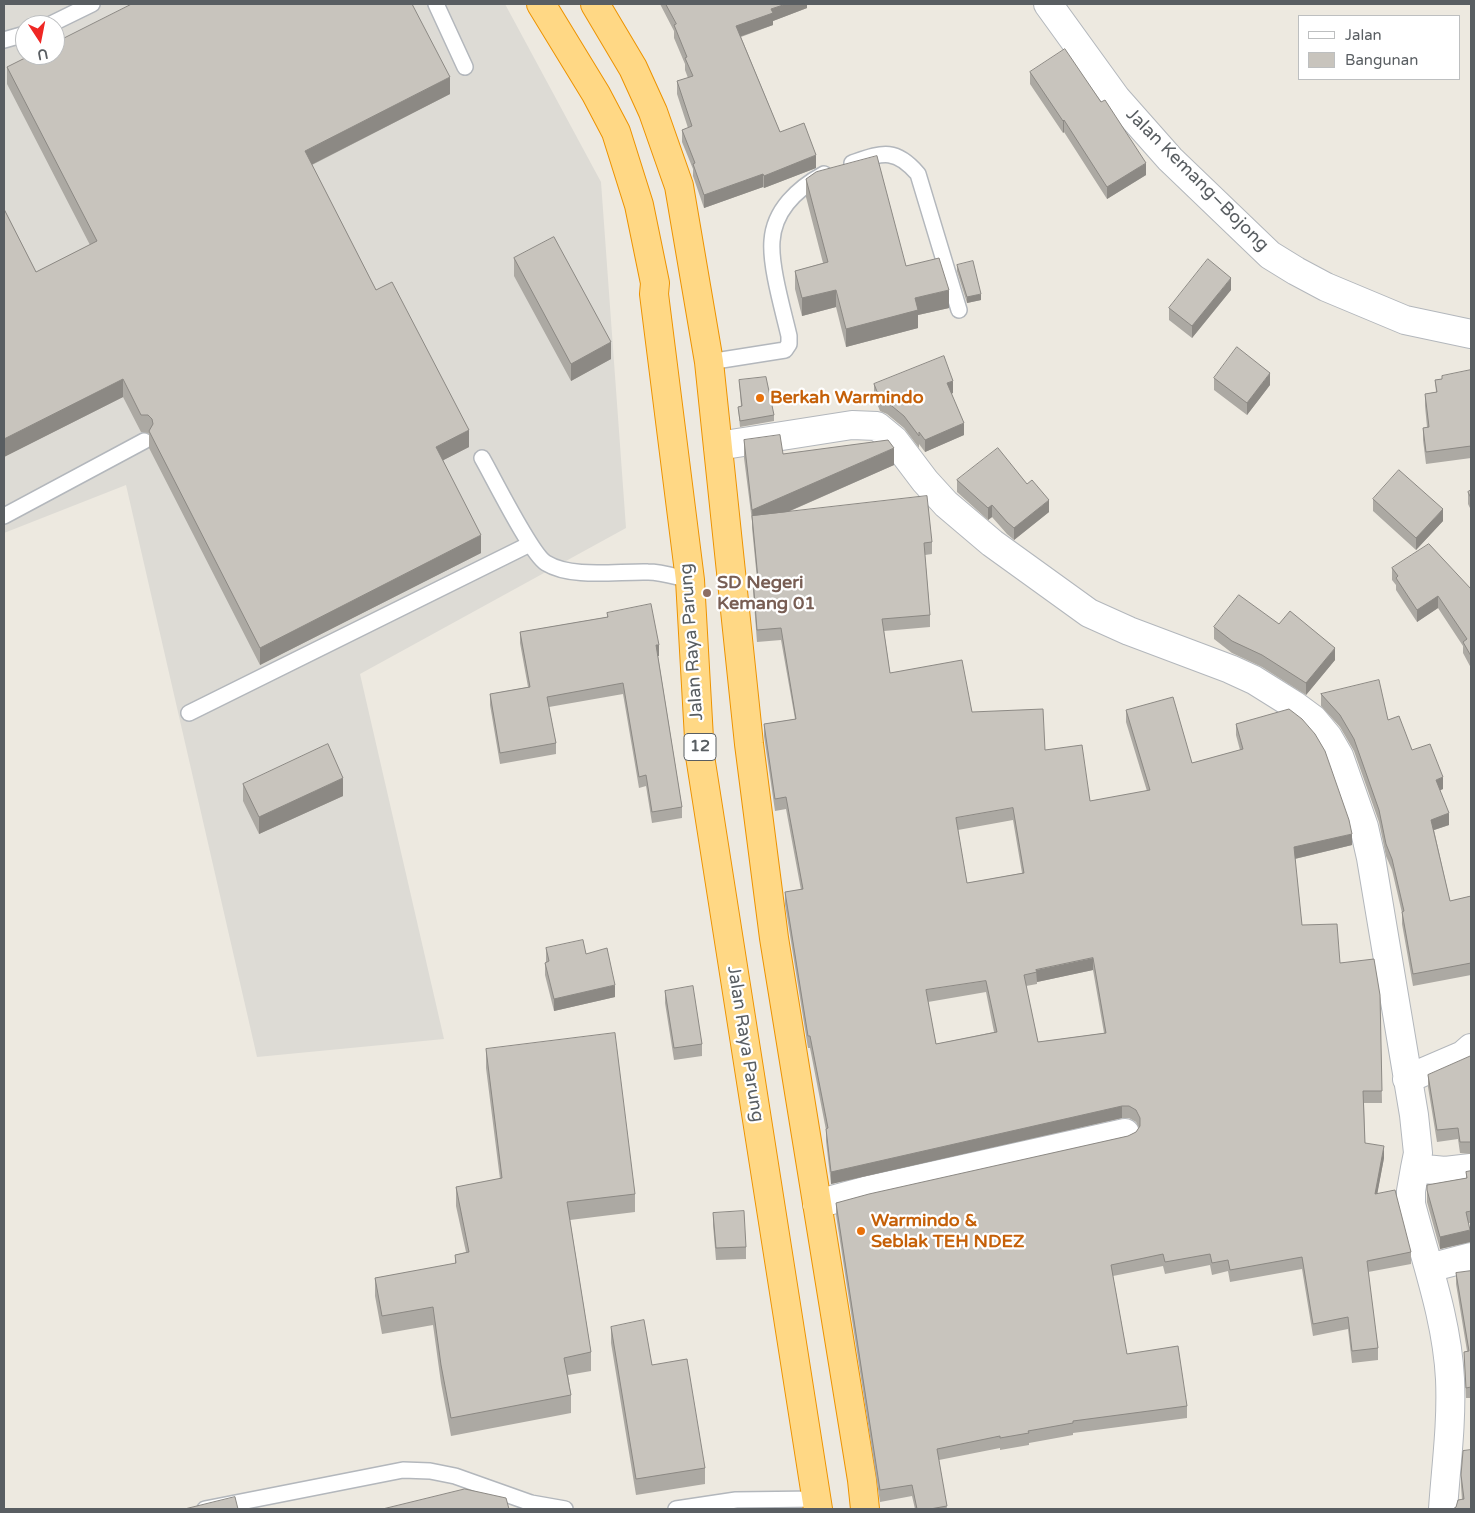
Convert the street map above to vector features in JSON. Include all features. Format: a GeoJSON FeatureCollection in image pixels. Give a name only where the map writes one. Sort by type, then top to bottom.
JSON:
{"type":"FeatureCollection","features":[{"type":"Feature","properties":{"kind":"highway","name":"Jalan Raya Parung"},"geometry":{"type":"LineString","coordinates":[[541,4],[596,94],[616,132],[639,205],[655,283],[654,294],[690,580],[700,756],[818,1504]]}},
{"type":"Feature","properties":{"kind":"highway"},"geometry":{"type":"LineString","coordinates":[[594,4],[637,77],[653,112],[679,186],[709,362],[749,744],[776,948],[862,1480],[865,1509]]}},
{"type":"Feature","properties":{"kind":"street","name":"Jalan Kemang–Bojong"},"geometry":{"type":"LineString","coordinates":[[1048,4],[1082,53],[1122,104],[1170,158],[1270,255],[1326,287],[1405,320],[1471,334]]}},
{"type":"Feature","properties":{"kind":"street"},"geometry":{"type":"LineString","coordinates":[[718,446],[852,425],[877,426],[894,440],[925,481],[946,504],[992,543],[1090,613],[1129,631],[1254,680],[1294,705],[1313,720],[1328,737],[1339,756],[1364,827],[1372,858],[1414,1115],[1418,1153],[1411,1191],[1411,1204],[1443,1319],[1450,1378],[1451,1412],[1442,1509]]}},
{"type":"Feature","properties":{"kind":"street"},"geometry":{"type":"LineString","coordinates":[[1407,1079],[1463,1055],[1471,1048]]}},
{"type":"Feature","properties":{"kind":"street"},"geometry":{"type":"LineString","coordinates":[[817,1204],[865,1191],[1125,1133]]}},
{"type":"Feature","properties":{"kind":"street"},"geometry":{"type":"LineString","coordinates":[[1415,1168],[1445,1171],[1471,1168]]}},
{"type":"Feature","properties":{"kind":"street"},"geometry":{"type":"LineString","coordinates":[[1429,1268],[1471,1257]]}},
{"type":"Feature","properties":{"kind":"lane"},"geometry":{"type":"LineString","coordinates":[[65,17],[92,4]]}},
{"type":"Feature","properties":{"kind":"lane"},"geometry":{"type":"LineString","coordinates":[[436,4],[465,67]]}},
{"type":"Feature","properties":{"kind":"lane"},"geometry":{"type":"LineString","coordinates":[[709,362],[784,350],[789,344],[789,336],[774,267],[772,241],[778,218],[788,200],[813,180],[835,168],[879,155],[893,154],[908,163],[918,174],[959,310]]}},
{"type":"Feature","properties":{"kind":"lane"},"geometry":{"type":"LineString","coordinates":[[4,516],[144,441]]}},
{"type":"Feature","properties":{"kind":"lane"},"geometry":{"type":"LineString","coordinates":[[482,458],[530,544],[544,562],[564,569],[582,572],[651,572],[690,580]]}},
{"type":"Feature","properties":{"kind":"lane"},"geometry":{"type":"LineString","coordinates":[[189,713],[530,544]]}},
{"type":"Feature","properties":{"kind":"lane"},"geometry":{"type":"LineString","coordinates":[[205,1509],[403,1470],[430,1471],[455,1476],[531,1504],[565,1509]]}},
{"type":"Feature","properties":{"kind":"lane"},"geometry":{"type":"LineString","coordinates":[[676,1509],[736,1500],[818,1504]]}},
{"type":"Feature","properties":{"kind":"shaded area"},"geometry":{"type":"Polygon","coordinates":[[[4,4],[505,4],[601,182],[626,528],[360,674],[444,1039],[257,1057],[126,485],[4,533],[4,4]]]}},
{"type":"Feature","properties":{"kind":"building"},"geometry":{"type":"Polygon","coordinates":[[[132,4],[412,4],[450,77],[305,151],[376,290],[392,282],[469,430],[436,447],[481,535],[260,648],[149,431],[153,424],[152,419],[148,415],[141,415],[123,379],[4,439],[4,209],[36,272],[97,241],[7,67],[15,63],[15,65],[65,65],[65,38],[132,4]]]}},
{"type":"Feature","properties":{"kind":"building"},"geometry":{"type":"Polygon","coordinates":[[[666,4],[786,4],[771,9],[773,13],[736,26],[780,132],[804,123],[816,155],[764,176],[763,174],[704,195],[693,164],[695,163],[682,130],[692,126],[677,81],[693,76],[674,25],[676,24],[666,4]]]}},
{"type":"Feature","properties":{"kind":"building"},"geometry":{"type":"Polygon","coordinates":[[[1065,49],[1101,102],[1105,100],[1146,163],[1107,187],[1064,120],[1030,72],[1065,49]]]}},
{"type":"Feature","properties":{"kind":"building"},"geometry":{"type":"Polygon","coordinates":[[[877,156],[906,266],[939,258],[949,290],[915,298],[918,310],[846,329],[836,290],[802,298],[795,271],[828,262],[806,179],[816,172],[877,156]]]}},
{"type":"Feature","properties":{"kind":"building"},"geometry":{"type":"Polygon","coordinates":[[[554,237],[611,342],[571,364],[514,258],[554,237]]]}},
{"type":"Feature","properties":{"kind":"building"},"geometry":{"type":"Polygon","coordinates":[[[1208,259],[1231,278],[1192,326],[1169,308],[1208,259]]]}},
{"type":"Feature","properties":{"kind":"building"},"geometry":{"type":"Polygon","coordinates":[[[973,261],[981,294],[967,297],[957,265],[973,261]]]}},
{"type":"Feature","properties":{"kind":"building"},"geometry":{"type":"Polygon","coordinates":[[[1237,347],[1270,373],[1247,403],[1214,378],[1237,347]]]}},
{"type":"Feature","properties":{"kind":"building"},"geometry":{"type":"Polygon","coordinates":[[[944,356],[953,381],[947,383],[964,423],[925,440],[919,432],[919,436],[904,416],[887,402],[880,399],[874,384],[944,356]]]}},
{"type":"Feature","properties":{"kind":"building"},"geometry":{"type":"Polygon","coordinates":[[[1471,370],[1471,446],[1426,452],[1423,428],[1429,427],[1425,394],[1437,392],[1435,380],[1442,379],[1442,376],[1471,370]]]}},
{"type":"Feature","properties":{"kind":"building"},"geometry":{"type":"Polygon","coordinates":[[[766,377],[774,415],[740,421],[738,407],[742,406],[739,380],[766,377]]]}},
{"type":"Feature","properties":{"kind":"building"},"geometry":{"type":"Polygon","coordinates":[[[780,435],[783,454],[888,440],[894,448],[752,510],[744,440],[780,435]]]}},
{"type":"Feature","properties":{"kind":"building"},"geometry":{"type":"Polygon","coordinates":[[[998,448],[1027,484],[1032,480],[1049,500],[1014,528],[992,505],[988,508],[957,480],[998,448]]]}},
{"type":"Feature","properties":{"kind":"building"},"geometry":{"type":"Polygon","coordinates":[[[1399,470],[1443,509],[1416,538],[1373,499],[1399,470]]]}},
{"type":"Feature","properties":{"kind":"building"},"geometry":{"type":"Polygon","coordinates":[[[927,496],[932,542],[924,543],[930,615],[882,619],[890,673],[962,660],[972,712],[1043,709],[1045,750],[1082,745],[1090,801],[1150,790],[1126,710],[1173,697],[1192,763],[1243,749],[1236,724],[1289,709],[1302,719],[1315,734],[1325,751],[1352,834],[1294,847],[1302,925],[1337,924],[1340,963],[1374,959],[1380,995],[1382,1091],[1363,1091],[1365,1143],[1384,1146],[1375,1194],[1395,1190],[1411,1252],[1367,1261],[1378,1348],[1352,1351],[1348,1317],[1313,1324],[1302,1257],[1230,1270],[1228,1260],[1212,1263],[1210,1254],[1165,1262],[1163,1254],[1111,1265],[1127,1354],[1178,1346],[1187,1406],[1073,1421],[1073,1423],[1028,1431],[1029,1433],[1000,1438],[1000,1436],[937,1449],[947,1506],[917,1509],[912,1485],[880,1490],[836,1203],[1128,1136],[1136,1132],[1140,1126],[1140,1118],[1136,1110],[1129,1106],[1122,1106],[831,1172],[826,1129],[828,1128],[810,1036],[808,1036],[785,892],[803,889],[786,797],[775,799],[764,724],[796,719],[781,628],[757,630],[753,579],[758,579],[752,516],[927,496]],[[1013,808],[956,818],[967,883],[1024,873],[1013,808]],[[1093,958],[1036,970],[1037,972],[1024,975],[1038,1042],[1106,1033],[1093,958]],[[986,981],[926,990],[936,1044],[997,1032],[986,981]]]}},
{"type":"Feature","properties":{"kind":"building"},"geometry":{"type":"Polygon","coordinates":[[[1429,544],[1471,589],[1471,656],[1463,642],[1467,639],[1438,596],[1417,610],[1396,578],[1398,576],[1392,568],[1429,544]]]}},
{"type":"Feature","properties":{"kind":"building"},"geometry":{"type":"Polygon","coordinates":[[[1239,595],[1279,624],[1290,611],[1335,648],[1306,683],[1262,655],[1232,641],[1214,627],[1239,595]]]}},
{"type":"Feature","properties":{"kind":"building"},"geometry":{"type":"Polygon","coordinates":[[[651,604],[659,645],[656,645],[682,807],[652,812],[646,775],[639,777],[623,683],[547,697],[556,743],[500,753],[490,694],[530,687],[520,632],[608,617],[607,613],[651,604]]]}},
{"type":"Feature","properties":{"kind":"building"},"geometry":{"type":"Polygon","coordinates":[[[1379,680],[1388,720],[1399,716],[1412,750],[1430,744],[1443,777],[1436,780],[1449,813],[1431,820],[1450,901],[1471,896],[1471,963],[1413,974],[1402,912],[1404,911],[1379,810],[1354,739],[1340,715],[1321,694],[1379,680]]]}},
{"type":"Feature","properties":{"kind":"building"},"geometry":{"type":"Polygon","coordinates":[[[328,744],[343,778],[259,817],[243,784],[328,744]]]}},
{"type":"Feature","properties":{"kind":"building"},"geometry":{"type":"Polygon","coordinates":[[[583,940],[586,954],[607,948],[615,985],[554,999],[545,963],[549,961],[546,948],[583,940]]]}},
{"type":"Feature","properties":{"kind":"building"},"geometry":{"type":"Polygon","coordinates":[[[693,986],[702,1044],[674,1048],[665,991],[693,986]]]}},
{"type":"Feature","properties":{"kind":"building"},"geometry":{"type":"Polygon","coordinates":[[[615,1033],[635,1194],[567,1202],[591,1352],[564,1358],[571,1395],[451,1418],[433,1307],[382,1316],[375,1278],[456,1263],[455,1255],[469,1252],[456,1187],[502,1178],[486,1049],[615,1033]]]}},
{"type":"Feature","properties":{"kind":"building"},"geometry":{"type":"Polygon","coordinates":[[[1471,1056],[1471,1142],[1460,1142],[1458,1128],[1437,1130],[1428,1075],[1471,1056]]]}},
{"type":"Feature","properties":{"kind":"building"},"geometry":{"type":"Polygon","coordinates":[[[1471,1171],[1471,1211],[1466,1212],[1470,1230],[1440,1237],[1427,1185],[1467,1178],[1466,1172],[1471,1171]]]}},
{"type":"Feature","properties":{"kind":"building"},"geometry":{"type":"Polygon","coordinates":[[[744,1211],[746,1247],[716,1248],[713,1213],[744,1211]]]}},
{"type":"Feature","properties":{"kind":"building"},"geometry":{"type":"Polygon","coordinates":[[[1471,1271],[1471,1387],[1466,1388],[1464,1352],[1469,1351],[1456,1273],[1471,1271]]]}},
{"type":"Feature","properties":{"kind":"building"},"geometry":{"type":"Polygon","coordinates":[[[644,1320],[652,1365],[687,1359],[705,1468],[636,1479],[611,1327],[644,1320]]]}},
{"type":"Feature","properties":{"kind":"building"},"geometry":{"type":"Polygon","coordinates":[[[1471,1450],[1471,1509],[1453,1509],[1456,1507],[1458,1500],[1464,1499],[1461,1475],[1463,1451],[1471,1450]]]}},
{"type":"Feature","properties":{"kind":"building"},"geometry":{"type":"Polygon","coordinates":[[[465,1489],[506,1498],[509,1509],[383,1509],[465,1489]]]}},
{"type":"Feature","properties":{"kind":"building"},"geometry":{"type":"Polygon","coordinates":[[[235,1497],[238,1509],[185,1509],[235,1497]]]}},
{"type":"Feature","properties":{"kind":"place","name":"Berkah Warmindo"},"geometry":{"type":"Point","coordinates":[760,398]}},
{"type":"Feature","properties":{"kind":"place","name":"SD Negeri Kemang 01"},"geometry":{"type":"Point","coordinates":[707,593]}},
{"type":"Feature","properties":{"kind":"place","name":"Warmindo & Seblak TEH NDEZ"},"geometry":{"type":"Point","coordinates":[861,1231]}}]}
